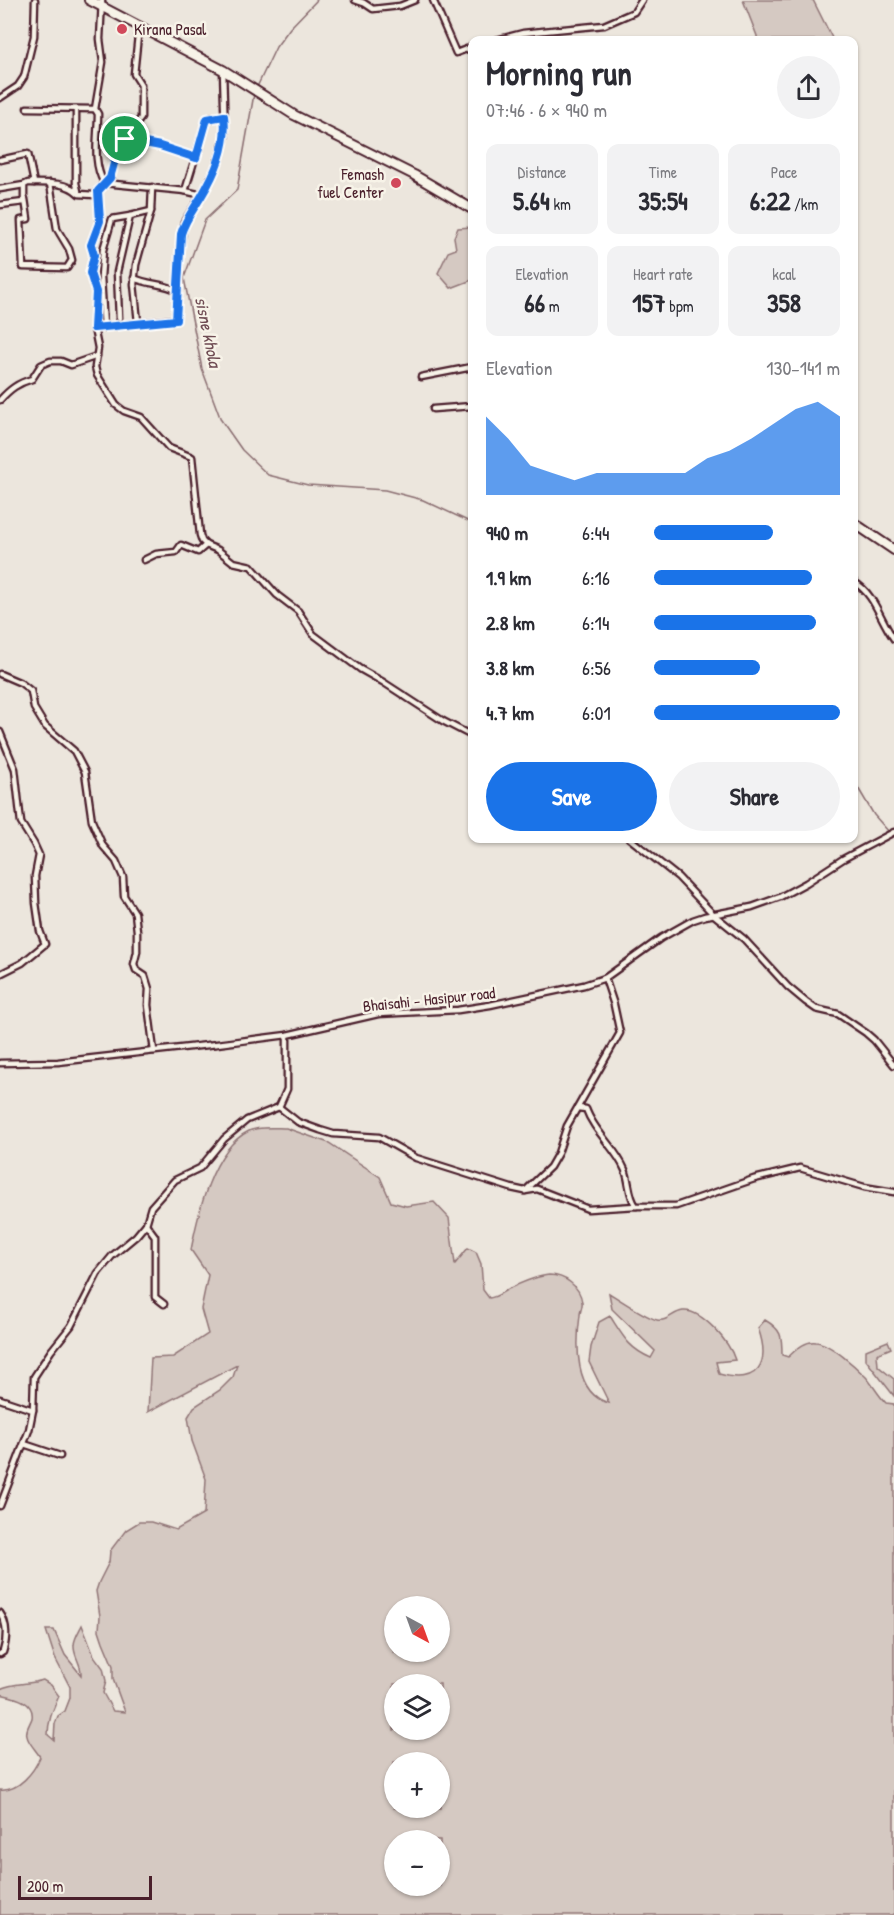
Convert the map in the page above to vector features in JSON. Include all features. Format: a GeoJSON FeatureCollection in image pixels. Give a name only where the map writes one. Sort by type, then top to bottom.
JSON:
{"type":"FeatureCollection","features":[{"type":"Feature","properties":{"kind":"main road"},"geometry":{"type":"LineString","coordinates":[[89,0],[103,4],[139,26],[224,70],[294,115],[414,175],[468,207]]}},
{"type":"Feature","properties":{"kind":"main road"},"geometry":{"type":"LineString","coordinates":[[858,527],[894,550]]}},
{"type":"Feature","properties":{"kind":"street"},"geometry":{"type":"LineString","coordinates":[[0,98],[18,86],[24,76],[34,36],[35,0]]}},
{"type":"Feature","properties":{"kind":"street"},"geometry":{"type":"LineString","coordinates":[[355,0],[373,9],[400,6],[415,0]]}},
{"type":"Feature","properties":{"kind":"street"},"geometry":{"type":"LineString","coordinates":[[433,0],[456,52],[468,48]]}},
{"type":"Feature","properties":{"kind":"street"},"geometry":{"type":"LineString","coordinates":[[512,36],[604,25],[633,12],[642,0]]}},
{"type":"Feature","properties":{"kind":"street"},"geometry":{"type":"LineString","coordinates":[[103,4],[100,39],[103,62],[95,109],[99,114],[96,129],[98,142],[96,166],[104,183]]}},
{"type":"Feature","properties":{"kind":"street"},"geometry":{"type":"LineString","coordinates":[[0,189],[34,183],[50,183],[72,187],[79,194],[94,195],[110,178],[118,149],[141,118],[141,85],[134,74],[139,26]]}},
{"type":"Feature","properties":{"kind":"street"},"geometry":{"type":"LineString","coordinates":[[94,328],[176,320],[181,234],[184,222],[202,195],[216,167],[225,137],[224,70]]}},
{"type":"Feature","properties":{"kind":"street"},"geometry":{"type":"LineString","coordinates":[[27,108],[95,109]]}},
{"type":"Feature","properties":{"kind":"street"},"geometry":{"type":"LineString","coordinates":[[76,109],[76,183],[79,194]]}},
{"type":"Feature","properties":{"kind":"street"},"geometry":{"type":"LineString","coordinates":[[186,190],[207,119],[224,116]]}},
{"type":"Feature","properties":{"kind":"street"},"geometry":{"type":"LineString","coordinates":[[125,139],[160,146],[196,158]]}},
{"type":"Feature","properties":{"kind":"street"},"geometry":{"type":"LineString","coordinates":[[0,160],[28,154],[34,183]]}},
{"type":"Feature","properties":{"kind":"street"},"geometry":{"type":"LineString","coordinates":[[24,185],[28,219],[21,220],[23,267],[67,268],[72,260],[69,249],[57,229],[50,183]]}},
{"type":"Feature","properties":{"kind":"street"},"geometry":{"type":"LineString","coordinates":[[104,183],[186,190],[202,195]]}},
{"type":"Feature","properties":{"kind":"street"},"geometry":{"type":"LineString","coordinates":[[138,322],[134,278],[151,211],[152,187]]}},
{"type":"Feature","properties":{"kind":"street"},"geometry":{"type":"LineString","coordinates":[[98,191],[100,221],[91,245],[94,255],[90,273],[96,292],[94,328],[97,375],[116,405],[124,411],[141,417],[169,448],[192,457],[201,535],[206,545],[218,550],[237,565],[251,566],[277,595],[298,611],[313,634],[360,669],[468,734]]}},
{"type":"Feature","properties":{"kind":"street"},"geometry":{"type":"LineString","coordinates":[[0,205],[19,204],[25,199]]}},
{"type":"Feature","properties":{"kind":"street"},"geometry":{"type":"LineString","coordinates":[[104,327],[101,277],[103,250],[112,219],[151,211]]}},
{"type":"Feature","properties":{"kind":"street"},"geometry":{"type":"LineString","coordinates":[[119,318],[117,272],[130,216]]}},
{"type":"Feature","properties":{"kind":"street"},"geometry":{"type":"LineString","coordinates":[[134,278],[178,291]]}},
{"type":"Feature","properties":{"kind":"street"},"geometry":{"type":"LineString","coordinates":[[0,400],[10,389],[21,382],[32,379],[41,365],[50,361],[61,361],[71,365],[97,356]]}},
{"type":"Feature","properties":{"kind":"street"},"geometry":{"type":"LineString","coordinates":[[421,377],[468,368]]}},
{"type":"Feature","properties":{"kind":"street"},"geometry":{"type":"LineString","coordinates":[[434,409],[468,406]]}},
{"type":"Feature","properties":{"kind":"street"},"geometry":{"type":"LineString","coordinates":[[144,560],[156,554],[176,552],[181,545],[198,552],[206,545]]}},
{"type":"Feature","properties":{"kind":"street"},"geometry":{"type":"LineString","coordinates":[[858,584],[862,586],[879,610],[894,639]]}},
{"type":"Feature","properties":{"kind":"street"},"geometry":{"type":"LineString","coordinates":[[0,674],[21,683],[31,691],[34,708],[45,726],[74,751],[85,772],[92,821],[103,846],[116,861],[123,877],[124,896],[135,913],[137,952],[134,964],[135,970],[146,976],[149,988],[148,1005],[154,1052]]}},
{"type":"Feature","properties":{"kind":"street"},"geometry":{"type":"LineString","coordinates":[[0,732],[15,769],[21,823],[39,855],[35,876],[36,903],[40,932],[45,944],[22,963],[0,974]]}},
{"type":"Feature","properties":{"kind":"street","name":"Bhaisahi - Hasipur road"},"geometry":{"type":"LineString","coordinates":[[0,1063],[58,1062],[154,1052],[287,1035],[378,1014],[458,1010],[553,993],[606,978],[645,948],[678,927],[713,914],[752,907],[780,897],[807,884],[843,859],[894,832]]}},
{"type":"Feature","properties":{"kind":"street"},"geometry":{"type":"LineString","coordinates":[[635,843],[678,877],[713,914],[744,939],[788,987],[816,1009],[838,1014],[866,1033],[894,1065]]}},
{"type":"Feature","properties":{"kind":"street"},"geometry":{"type":"LineString","coordinates":[[525,1191],[550,1167],[558,1153],[567,1126],[620,1033],[606,978]]}},
{"type":"Feature","properties":{"kind":"street"},"geometry":{"type":"LineString","coordinates":[[0,1506],[24,1444],[33,1410],[34,1377],[71,1326],[98,1273],[112,1256],[136,1236],[146,1224],[151,1207],[175,1180],[200,1168],[224,1138],[248,1120],[279,1107],[287,1089],[287,1035]]}},
{"type":"Feature","properties":{"kind":"street"},"geometry":{"type":"LineString","coordinates":[[279,1107],[298,1122],[320,1130],[333,1134],[380,1137],[416,1158],[525,1191],[537,1190],[588,1209],[676,1206],[753,1179],[800,1168],[894,1192]]}},
{"type":"Feature","properties":{"kind":"street"},"geometry":{"type":"LineString","coordinates":[[578,1107],[586,1109],[626,1171],[631,1198],[636,1206]]}},
{"type":"Feature","properties":{"kind":"street"},"geometry":{"type":"LineString","coordinates":[[146,1224],[155,1236],[154,1297],[164,1304]]}},
{"type":"Feature","properties":{"kind":"street"},"geometry":{"type":"LineString","coordinates":[[0,1399],[33,1410]]}},
{"type":"Feature","properties":{"kind":"street"},"geometry":{"type":"LineString","coordinates":[[24,1444],[60,1456]]}},
{"type":"Feature","properties":{"kind":"street"},"geometry":{"type":"LineString","coordinates":[[0,1613],[4,1619],[6,1640],[3,1652],[0,1654]]}},
{"type":"Feature","properties":{"kind":"shaded area"},"geometry":{"type":"Polygon","coordinates":[[[743,0],[813,0],[831,36],[757,36],[743,0]]]}},
{"type":"Feature","properties":{"kind":"shaded area"},"geometry":{"type":"Polygon","coordinates":[[[468,227],[468,282],[451,288],[438,273],[448,252],[456,249],[454,237],[458,228],[468,227]]]}},
{"type":"Feature","properties":{"kind":"shaded area"},"geometry":{"type":"Polygon","coordinates":[[[262,1128],[286,1128],[329,1143],[380,1177],[391,1202],[406,1206],[434,1202],[449,1218],[455,1264],[468,1248],[476,1252],[481,1264],[483,1290],[489,1298],[534,1278],[549,1275],[570,1282],[581,1296],[582,1302],[578,1353],[583,1379],[589,1390],[598,1398],[609,1403],[589,1362],[599,1322],[610,1316],[627,1341],[637,1350],[651,1358],[655,1351],[612,1309],[609,1293],[657,1320],[664,1320],[683,1311],[698,1315],[721,1336],[735,1360],[716,1362],[719,1374],[743,1377],[758,1369],[763,1352],[758,1328],[765,1320],[780,1334],[782,1355],[788,1357],[808,1343],[822,1343],[862,1373],[886,1403],[894,1404],[894,1915],[0,1915],[0,1790],[13,1788],[24,1780],[34,1769],[40,1757],[27,1736],[27,1729],[32,1718],[30,1707],[22,1700],[0,1694],[0,1689],[43,1680],[51,1685],[59,1696],[48,1730],[48,1735],[54,1740],[55,1724],[58,1716],[65,1711],[70,1698],[70,1687],[55,1658],[46,1630],[54,1630],[65,1655],[81,1675],[74,1645],[82,1625],[94,1656],[103,1668],[106,1681],[103,1693],[113,1711],[125,1712],[113,1679],[113,1666],[99,1630],[100,1616],[96,1591],[109,1562],[110,1551],[126,1530],[139,1522],[151,1522],[176,1530],[204,1514],[206,1479],[192,1441],[188,1417],[194,1407],[220,1390],[233,1377],[237,1365],[148,1412],[151,1358],[173,1357],[208,1334],[201,1309],[208,1275],[191,1250],[198,1219],[209,1184],[225,1152],[249,1131],[262,1128]]]}},
{"type":"Feature","properties":{"kind":"shaded area"},"geometry":{"type":"Polygon","coordinates":[[[888,1341],[891,1348],[877,1354],[878,1366],[894,1379],[894,1396],[866,1360],[866,1350],[888,1341]]]}},
{"type":"Feature","properties":{"kind":"waterway","name":"sisne khola"},"geometry":{"type":"LineString","coordinates":[[257,87],[276,47],[290,28],[317,0]]}},
{"type":"Feature","properties":{"kind":"waterway","name":"sisne khola"},"geometry":{"type":"LineString","coordinates":[[254,94],[237,190],[205,220],[184,278],[202,369],[221,420],[242,450],[268,475],[308,485],[385,490],[423,500],[468,521]]}},
{"type":"Feature","properties":{"kind":"waterway","name":"sisne khola"},"geometry":{"type":"LineString","coordinates":[[858,788],[874,815],[889,832]]}},
{"type":"Feature","properties":{"kind":"place","name":"Kirana Pasal"},"geometry":{"type":"Point","coordinates":[122,29]}},
{"type":"Feature","properties":{"kind":"place","name":"Femash fuel Center"},"geometry":{"type":"Point","coordinates":[396,183]}},
{"type":"Feature","properties":{"kind":"route"},"geometry":{"type":"LineString","coordinates":[[224,116],[225,137],[216,167],[202,195],[184,222],[181,234],[176,320],[94,328],[96,292],[90,273],[94,255],[91,245],[100,221],[98,191],[110,178],[118,149],[125,139],[160,146],[196,158],[207,119],[224,116]]}}]}
